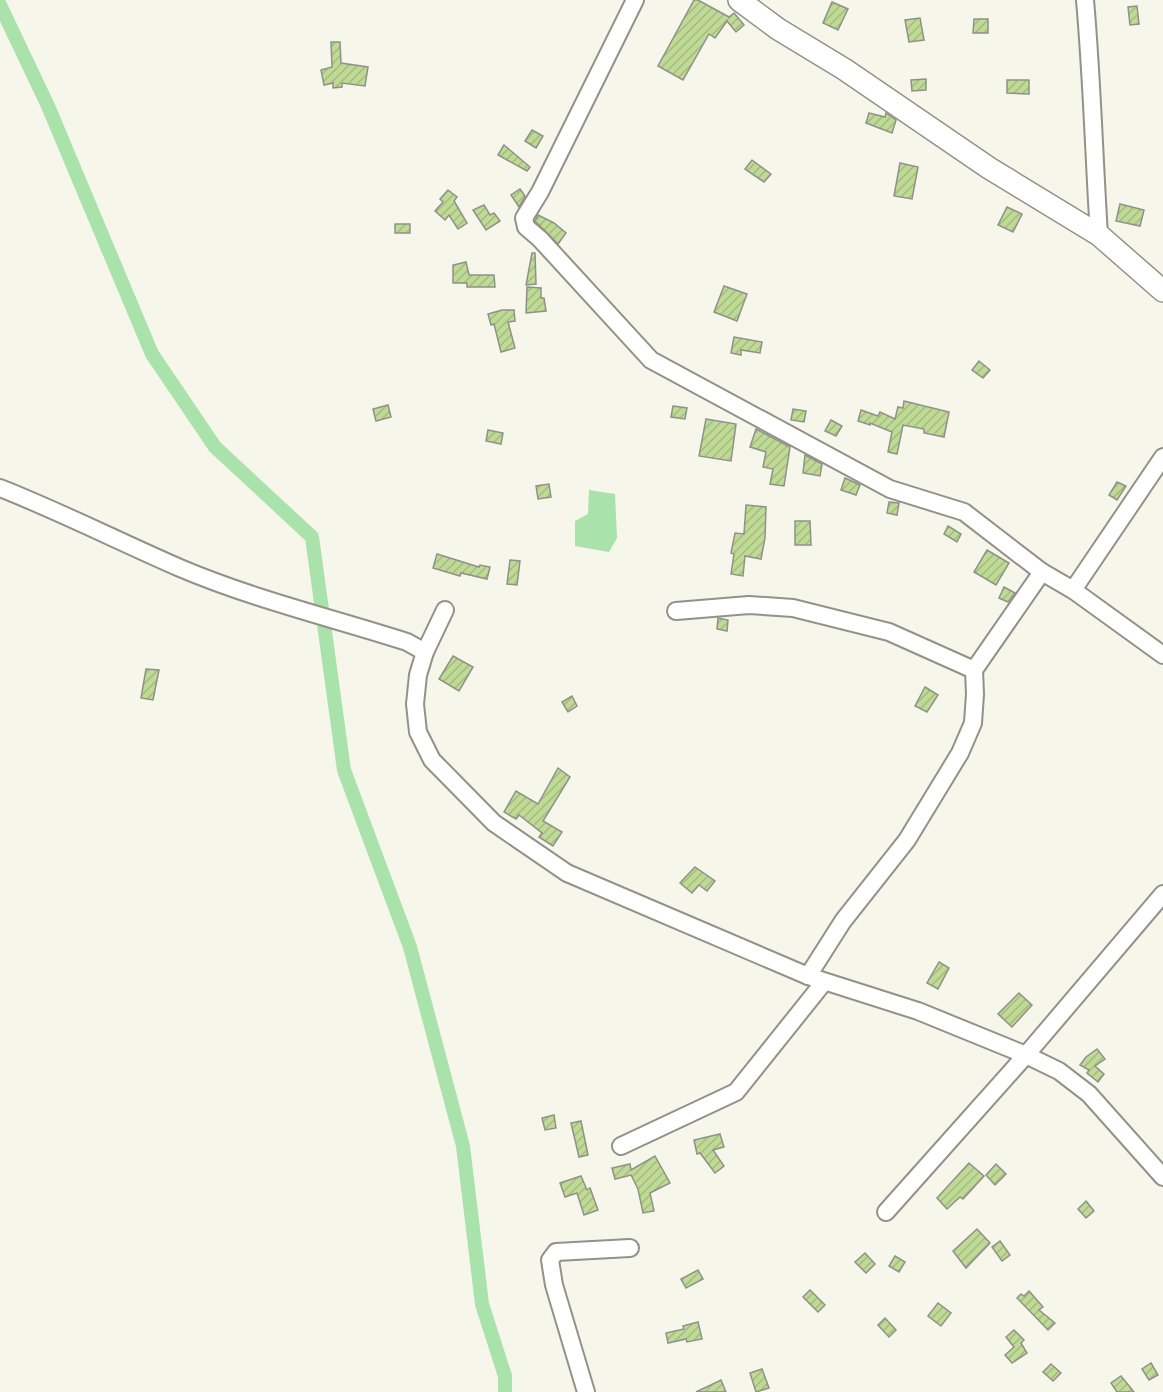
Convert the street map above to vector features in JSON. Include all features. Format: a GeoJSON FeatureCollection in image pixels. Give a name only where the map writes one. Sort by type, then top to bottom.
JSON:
{"type":"FeatureCollection","features":[{"type":"Feature","properties":{"kind":"main road"},"geometry":{"type":"LineString","coordinates":[[739,0],[778,29],[844,69],[988,168],[1100,235],[1163,291]]}},
{"type":"Feature","properties":{"kind":"street"},"geometry":{"type":"LineString","coordinates":[[635,0],[540,192],[524,218],[526,227],[540,239],[651,360],[890,489],[964,512],[1042,572],[1073,590],[1163,655]]}},
{"type":"Feature","properties":{"kind":"street"},"geometry":{"type":"LineString","coordinates":[[1085,0],[1092,75],[1094,159],[1100,235]]}},
{"type":"Feature","properties":{"kind":"street"},"geometry":{"type":"LineString","coordinates":[[1073,590],[1163,457]]}},
{"type":"Feature","properties":{"kind":"street"},"geometry":{"type":"LineString","coordinates":[[0,488],[181,568],[236,589],[407,642],[425,651]]}},
{"type":"Feature","properties":{"kind":"street"},"geometry":{"type":"LineString","coordinates":[[621,1146],[736,1092],[816,979],[843,921],[907,840],[960,753],[974,723],[974,670],[1042,572]]}},
{"type":"Feature","properties":{"kind":"street"},"geometry":{"type":"LineString","coordinates":[[676,611],[749,605],[792,608],[889,632],[974,670]]}},
{"type":"Feature","properties":{"kind":"street"},"geometry":{"type":"LineString","coordinates":[[445,610],[425,651],[418,675],[415,704],[418,732],[432,760],[494,823],[567,873],[816,979],[918,1011],[1026,1055],[1059,1071],[1089,1094],[1163,1177]]}},
{"type":"Feature","properties":{"kind":"street"},"geometry":{"type":"LineString","coordinates":[[886,1212],[1026,1055],[1163,894]]}},
{"type":"Feature","properties":{"kind":"street"},"geometry":{"type":"LineString","coordinates":[[586,1392],[554,1285],[549,1260],[556,1252],[630,1248]]}},
{"type":"Feature","properties":{"kind":"shaded area"},"geometry":{"type":"Polygon","coordinates":[[[589,490],[615,494],[617,538],[609,552],[575,546],[575,521],[588,514],[589,490]]]}},
{"type":"Feature","properties":{"kind":"building"},"geometry":{"type":"Polygon","coordinates":[[[694,0],[729,17],[734,13],[744,25],[736,32],[727,21],[715,38],[709,34],[683,80],[658,66],[694,0]]]}},
{"type":"Feature","properties":{"kind":"building"},"geometry":{"type":"Polygon","coordinates":[[[832,2],[848,9],[838,30],[823,23],[832,2]]]}},
{"type":"Feature","properties":{"kind":"building"},"geometry":{"type":"Polygon","coordinates":[[[1137,6],[1139,24],[1130,25],[1128,7],[1137,6]]]}},
{"type":"Feature","properties":{"kind":"building"},"geometry":{"type":"Polygon","coordinates":[[[920,18],[924,40],[909,42],[905,20],[920,18]]]}},
{"type":"Feature","properties":{"kind":"building"},"geometry":{"type":"Polygon","coordinates":[[[974,19],[988,19],[988,33],[973,33],[974,19]]]}},
{"type":"Feature","properties":{"kind":"building"},"geometry":{"type":"Polygon","coordinates":[[[331,42],[340,42],[341,63],[368,67],[365,86],[342,83],[342,87],[333,88],[333,83],[324,85],[321,70],[332,67],[331,42]]]}},
{"type":"Feature","properties":{"kind":"building"},"geometry":{"type":"Polygon","coordinates":[[[926,79],[926,90],[912,91],[911,80],[926,79]]]}},
{"type":"Feature","properties":{"kind":"building"},"geometry":{"type":"Polygon","coordinates":[[[1007,80],[1029,80],[1029,94],[1007,93],[1007,80]]]}},
{"type":"Feature","properties":{"kind":"building"},"geometry":{"type":"Polygon","coordinates":[[[869,113],[885,117],[886,113],[896,120],[892,133],[866,123],[869,113]]]}},
{"type":"Feature","properties":{"kind":"building"},"geometry":{"type":"Polygon","coordinates":[[[532,130],[543,136],[536,148],[525,141],[532,130]]]}},
{"type":"Feature","properties":{"kind":"building"},"geometry":{"type":"Polygon","coordinates":[[[504,145],[530,167],[527,171],[498,155],[504,145]]]}},
{"type":"Feature","properties":{"kind":"building"},"geometry":{"type":"Polygon","coordinates":[[[752,160],[771,174],[764,182],[745,169],[752,160]]]}},
{"type":"Feature","properties":{"kind":"building"},"geometry":{"type":"Polygon","coordinates":[[[900,163],[918,167],[912,199],[894,196],[900,163]]]}},
{"type":"Feature","properties":{"kind":"building"},"geometry":{"type":"Polygon","coordinates":[[[520,189],[525,196],[519,207],[511,195],[520,189]]]}},
{"type":"Feature","properties":{"kind":"building"},"geometry":{"type":"Polygon","coordinates":[[[448,190],[457,197],[454,201],[467,223],[458,229],[449,215],[445,220],[435,211],[443,202],[440,199],[448,190]]]}},
{"type":"Feature","properties":{"kind":"building"},"geometry":{"type":"Polygon","coordinates":[[[1120,204],[1144,210],[1140,226],[1116,221],[1120,204]]]}},
{"type":"Feature","properties":{"kind":"building"},"geometry":{"type":"Polygon","coordinates":[[[484,205],[490,215],[494,213],[500,221],[486,230],[473,210],[484,205]]]}},
{"type":"Feature","properties":{"kind":"building"},"geometry":{"type":"Polygon","coordinates":[[[1007,207],[1022,214],[1013,232],[998,225],[1007,207]]]}},
{"type":"Feature","properties":{"kind":"building"},"geometry":{"type":"Polygon","coordinates":[[[538,215],[554,223],[566,233],[558,244],[535,221],[538,215]]]}},
{"type":"Feature","properties":{"kind":"building"},"geometry":{"type":"Polygon","coordinates":[[[395,224],[410,224],[410,233],[395,233],[395,224]]]}},
{"type":"Feature","properties":{"kind":"building"},"geometry":{"type":"Polygon","coordinates":[[[532,253],[535,253],[536,284],[526,285],[532,253]]]}},
{"type":"Feature","properties":{"kind":"building"},"geometry":{"type":"Polygon","coordinates":[[[466,262],[469,275],[494,275],[495,287],[467,287],[467,283],[453,283],[453,265],[466,262]]]}},
{"type":"Feature","properties":{"kind":"building"},"geometry":{"type":"Polygon","coordinates":[[[724,286],[747,294],[737,321],[714,312],[724,286]]]}},
{"type":"Feature","properties":{"kind":"building"},"geometry":{"type":"Polygon","coordinates":[[[527,287],[541,288],[541,298],[544,298],[546,311],[526,313],[527,287]]]}},
{"type":"Feature","properties":{"kind":"building"},"geometry":{"type":"Polygon","coordinates":[[[502,310],[514,310],[515,321],[508,322],[515,348],[501,352],[494,324],[491,325],[488,314],[502,310]]]}},
{"type":"Feature","properties":{"kind":"building"},"geometry":{"type":"Polygon","coordinates":[[[734,337],[762,342],[760,353],[741,350],[741,355],[731,353],[734,337]]]}},
{"type":"Feature","properties":{"kind":"building"},"geometry":{"type":"Polygon","coordinates":[[[979,361],[990,370],[983,378],[972,370],[979,361]]]}},
{"type":"Feature","properties":{"kind":"building"},"geometry":{"type":"Polygon","coordinates":[[[904,401],[949,412],[944,437],[924,433],[924,429],[903,425],[897,454],[888,452],[892,432],[858,421],[861,410],[878,416],[880,412],[895,419],[898,407],[903,408],[904,401]]]}},
{"type":"Feature","properties":{"kind":"building"},"geometry":{"type":"Polygon","coordinates":[[[388,405],[391,417],[376,421],[373,409],[388,405]]]}},
{"type":"Feature","properties":{"kind":"building"},"geometry":{"type":"Polygon","coordinates":[[[673,406],[687,408],[685,419],[671,417],[673,406]]]}},
{"type":"Feature","properties":{"kind":"building"},"geometry":{"type":"Polygon","coordinates":[[[793,409],[806,411],[804,422],[791,420],[793,409]]]}},
{"type":"Feature","properties":{"kind":"building"},"geometry":{"type":"Polygon","coordinates":[[[706,419],[736,424],[731,461],[699,456],[706,419]]]}},
{"type":"Feature","properties":{"kind":"building"},"geometry":{"type":"Polygon","coordinates":[[[831,420],[842,426],[836,436],[825,431],[831,420]]]}},
{"type":"Feature","properties":{"kind":"building"},"geometry":{"type":"Polygon","coordinates":[[[756,429],[790,447],[784,486],[770,484],[773,469],[763,467],[766,452],[750,447],[756,429]]]}},
{"type":"Feature","properties":{"kind":"building"},"geometry":{"type":"Polygon","coordinates":[[[488,430],[503,433],[501,444],[486,441],[488,430]]]}},
{"type":"Feature","properties":{"kind":"building"},"geometry":{"type":"Polygon","coordinates":[[[805,455],[822,464],[820,476],[803,473],[805,455]]]}},
{"type":"Feature","properties":{"kind":"building"},"geometry":{"type":"Polygon","coordinates":[[[845,478],[860,485],[856,495],[841,490],[845,478]]]}},
{"type":"Feature","properties":{"kind":"building"},"geometry":{"type":"Polygon","coordinates":[[[1117,482],[1126,486],[1117,500],[1109,495],[1117,482]]]}},
{"type":"Feature","properties":{"kind":"building"},"geometry":{"type":"Polygon","coordinates":[[[549,484],[551,497],[538,499],[536,486],[549,484]]]}},
{"type":"Feature","properties":{"kind":"building"},"geometry":{"type":"Polygon","coordinates":[[[889,502],[899,503],[897,515],[887,513],[889,502]]]}},
{"type":"Feature","properties":{"kind":"building"},"geometry":{"type":"Polygon","coordinates":[[[746,505],[766,507],[765,538],[761,559],[745,556],[743,576],[731,574],[734,554],[731,553],[735,533],[744,534],[746,505]]]}},
{"type":"Feature","properties":{"kind":"building"},"geometry":{"type":"Polygon","coordinates":[[[795,521],[810,521],[811,545],[795,545],[795,521]]]}},
{"type":"Feature","properties":{"kind":"building"},"geometry":{"type":"Polygon","coordinates":[[[948,526],[961,534],[957,542],[944,534],[948,526]]]}},
{"type":"Feature","properties":{"kind":"building"},"geometry":{"type":"Polygon","coordinates":[[[987,550],[1009,563],[996,585],[974,572],[987,550]]]}},
{"type":"Feature","properties":{"kind":"building"},"geometry":{"type":"Polygon","coordinates":[[[437,554],[479,567],[480,565],[490,567],[487,579],[461,573],[460,576],[433,568],[437,554]]]}},
{"type":"Feature","properties":{"kind":"building"},"geometry":{"type":"Polygon","coordinates":[[[510,560],[520,561],[517,585],[507,584],[510,560]]]}},
{"type":"Feature","properties":{"kind":"building"},"geometry":{"type":"Polygon","coordinates":[[[1004,587],[1015,593],[1008,602],[999,598],[1004,587]]]}},
{"type":"Feature","properties":{"kind":"building"},"geometry":{"type":"Polygon","coordinates":[[[718,618],[728,620],[727,631],[717,629],[718,618]]]}},
{"type":"Feature","properties":{"kind":"building"},"geometry":{"type":"Polygon","coordinates":[[[453,656],[473,667],[459,691],[439,679],[453,656]]]}},
{"type":"Feature","properties":{"kind":"building"},"geometry":{"type":"Polygon","coordinates":[[[146,669],[159,670],[153,700],[141,698],[146,669]]]}},
{"type":"Feature","properties":{"kind":"building"},"geometry":{"type":"Polygon","coordinates":[[[925,687],[938,695],[927,712],[915,706],[925,687]]]}},
{"type":"Feature","properties":{"kind":"building"},"geometry":{"type":"Polygon","coordinates":[[[572,696],[577,706],[568,712],[562,702],[572,696]]]}},
{"type":"Feature","properties":{"kind":"building"},"geometry":{"type":"Polygon","coordinates":[[[558,768],[570,777],[543,821],[562,832],[553,846],[539,837],[542,833],[519,815],[516,819],[504,812],[516,791],[538,804],[558,768]]]}},
{"type":"Feature","properties":{"kind":"building"},"geometry":{"type":"Polygon","coordinates":[[[695,867],[715,881],[707,891],[699,885],[692,893],[680,883],[695,867]]]}},
{"type":"Feature","properties":{"kind":"building"},"geometry":{"type":"Polygon","coordinates":[[[939,962],[949,968],[938,989],[927,983],[939,962]]]}},
{"type":"Feature","properties":{"kind":"building"},"geometry":{"type":"Polygon","coordinates":[[[1019,993],[1032,1005],[1012,1027],[998,1014],[1019,993]]]}},
{"type":"Feature","properties":{"kind":"building"},"geometry":{"type":"Polygon","coordinates":[[[1097,1049],[1105,1059],[1095,1066],[1104,1074],[1098,1082],[1087,1073],[1089,1070],[1080,1065],[1097,1049]]]}},
{"type":"Feature","properties":{"kind":"building"},"geometry":{"type":"Polygon","coordinates":[[[554,1115],[556,1128],[545,1130],[542,1118],[554,1115]]]}},
{"type":"Feature","properties":{"kind":"building"},"geometry":{"type":"Polygon","coordinates":[[[581,1121],[588,1155],[579,1157],[571,1123],[581,1121]]]}},
{"type":"Feature","properties":{"kind":"building"},"geometry":{"type":"Polygon","coordinates":[[[720,1134],[724,1147],[713,1150],[724,1166],[715,1173],[700,1153],[697,1154],[694,1140],[720,1134]]]}},
{"type":"Feature","properties":{"kind":"building"},"geometry":{"type":"Polygon","coordinates":[[[655,1156],[670,1183],[650,1193],[654,1211],[643,1213],[638,1189],[631,1175],[615,1179],[612,1168],[630,1164],[631,1170],[655,1156]]]}},
{"type":"Feature","properties":{"kind":"building"},"geometry":{"type":"Polygon","coordinates":[[[969,1163],[984,1176],[963,1199],[960,1197],[947,1209],[937,1198],[969,1163]]]}},
{"type":"Feature","properties":{"kind":"building"},"geometry":{"type":"Polygon","coordinates":[[[996,1164],[1006,1174],[995,1185],[986,1175],[996,1164]]]}},
{"type":"Feature","properties":{"kind":"building"},"geometry":{"type":"Polygon","coordinates":[[[581,1176],[587,1190],[590,1188],[598,1210],[584,1215],[577,1193],[565,1197],[560,1183],[581,1176]]]}},
{"type":"Feature","properties":{"kind":"building"},"geometry":{"type":"Polygon","coordinates":[[[1086,1201],[1094,1211],[1086,1218],[1078,1209],[1086,1201]]]}},
{"type":"Feature","properties":{"kind":"building"},"geometry":{"type":"Polygon","coordinates":[[[977,1229],[990,1243],[966,1268],[953,1251],[977,1229]]]}},
{"type":"Feature","properties":{"kind":"building"},"geometry":{"type":"Polygon","coordinates":[[[1000,1241],[1010,1255],[1002,1261],[992,1247],[1000,1241]]]}},
{"type":"Feature","properties":{"kind":"building"},"geometry":{"type":"Polygon","coordinates":[[[865,1253],[875,1264],[866,1273],[855,1262],[865,1253]]]}},
{"type":"Feature","properties":{"kind":"building"},"geometry":{"type":"Polygon","coordinates":[[[895,1256],[905,1262],[899,1272],[889,1266],[895,1256]]]}},
{"type":"Feature","properties":{"kind":"building"},"geometry":{"type":"Polygon","coordinates":[[[698,1270],[703,1279],[686,1288],[681,1279],[698,1270]]]}},
{"type":"Feature","properties":{"kind":"building"},"geometry":{"type":"Polygon","coordinates":[[[810,1290],[825,1305],[818,1312],[803,1297],[810,1290]]]}},
{"type":"Feature","properties":{"kind":"building"},"geometry":{"type":"Polygon","coordinates":[[[1029,1291],[1043,1307],[1039,1310],[1055,1323],[1048,1330],[1017,1298],[1029,1291]]]}},
{"type":"Feature","properties":{"kind":"building"},"geometry":{"type":"Polygon","coordinates":[[[938,1303],[951,1313],[941,1326],[928,1316],[938,1303]]]}},
{"type":"Feature","properties":{"kind":"building"},"geometry":{"type":"Polygon","coordinates":[[[885,1318],[896,1330],[889,1337],[878,1325],[885,1318]]]}},
{"type":"Feature","properties":{"kind":"building"},"geometry":{"type":"Polygon","coordinates":[[[698,1322],[702,1339],[687,1342],[686,1339],[668,1343],[666,1333],[684,1329],[683,1326],[698,1322]]]}},
{"type":"Feature","properties":{"kind":"building"},"geometry":{"type":"Polygon","coordinates":[[[1014,1330],[1024,1340],[1021,1343],[1027,1353],[1012,1363],[1005,1355],[1014,1347],[1006,1337],[1014,1330]]]}},
{"type":"Feature","properties":{"kind":"building"},"geometry":{"type":"Polygon","coordinates":[[[1151,1363],[1158,1375],[1149,1380],[1142,1369],[1151,1363]]]}},
{"type":"Feature","properties":{"kind":"building"},"geometry":{"type":"Polygon","coordinates":[[[1051,1364],[1061,1373],[1053,1381],[1043,1372],[1051,1364]]]}},
{"type":"Feature","properties":{"kind":"building"},"geometry":{"type":"Polygon","coordinates":[[[762,1369],[769,1388],[756,1392],[750,1373],[762,1369]]]}},
{"type":"Feature","properties":{"kind":"building"},"geometry":{"type":"Polygon","coordinates":[[[1121,1376],[1134,1392],[1117,1392],[1111,1383],[1121,1376]]]}},
{"type":"Feature","properties":{"kind":"building"},"geometry":{"type":"Polygon","coordinates":[[[721,1380],[726,1392],[696,1392],[721,1380]]]}},
{"type":"Feature","properties":{"kind":"waterway"},"geometry":{"type":"LineString","coordinates":[[0,5],[48,106],[152,354],[215,447],[312,537],[344,770],[410,947],[463,1146],[482,1304],[505,1376],[505,1392]]}}]}
